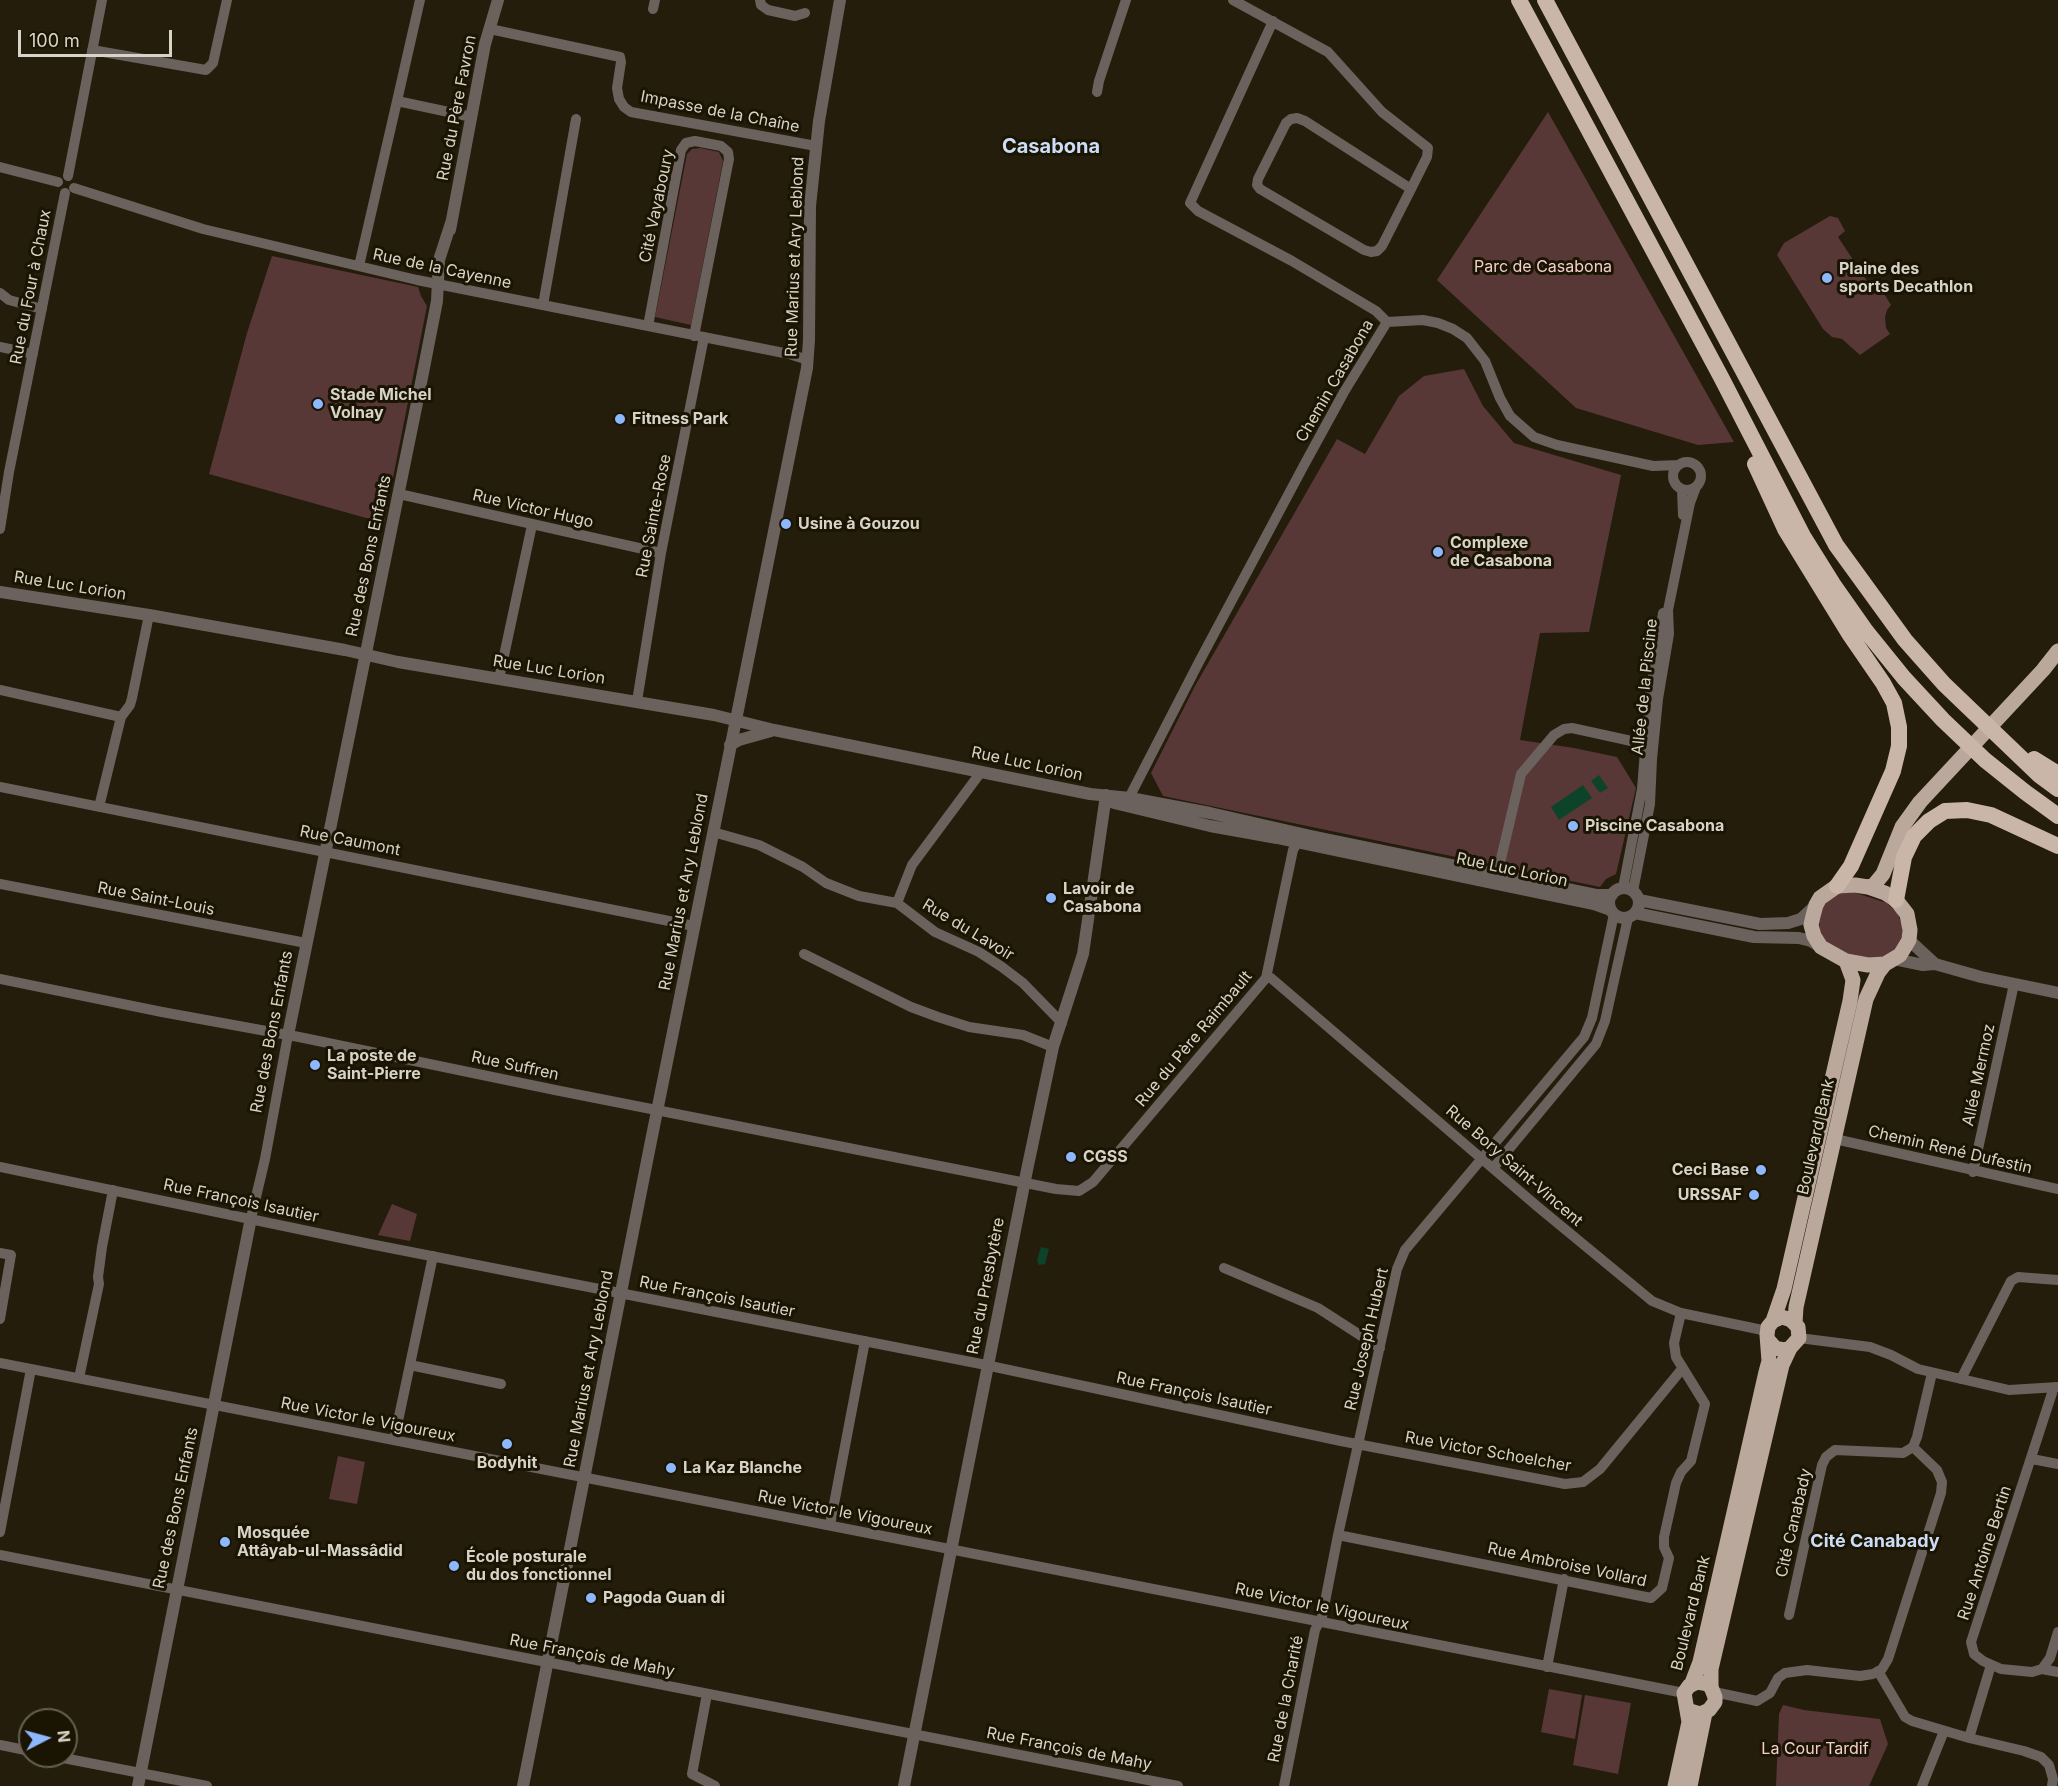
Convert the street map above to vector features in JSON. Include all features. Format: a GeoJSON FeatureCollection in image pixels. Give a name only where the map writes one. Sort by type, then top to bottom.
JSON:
{"type":"FeatureCollection","features":[{"type":"Feature","properties":{"kind":"highway"},"geometry":{"type":"LineString","coordinates":[[1519,0],[1721,377],[1803,536],[1833,584],[1866,631],[1904,678],[1944,720],[1984,760],[2058,816]]}},
{"type":"Feature","properties":{"kind":"highway"},"geometry":{"type":"LineString","coordinates":[[1545,0],[1836,545],[1905,640],[1944,684],[2038,775],[2058,789]]}},
{"type":"Feature","properties":{"kind":"highway"},"geometry":{"type":"LineString","coordinates":[[1721,377],[1763,484],[1785,528],[1894,703],[1899,727],[1899,746],[1893,771],[1851,866],[1837,886]]}},
{"type":"Feature","properties":{"kind":"highway"},"geometry":{"type":"LineString","coordinates":[[1986,726],[2058,774]]}},
{"type":"Feature","properties":{"kind":"highway"},"geometry":{"type":"LineString","coordinates":[[1896,900],[1902,866],[1914,836],[1929,820],[1945,810],[1967,810],[1991,815],[2058,846]]}},
{"type":"Feature","properties":{"kind":"main road"},"geometry":{"type":"LineString","coordinates":[[1868,887],[1874,885],[1883,874],[1902,827],[1920,802],[2058,651]]}},
{"type":"Feature","properties":{"kind":"main road"},"geometry":{"type":"LineString","coordinates":[[2043,670],[2058,659]]}},
{"type":"Feature","properties":{"kind":"main road"},"geometry":{"type":"LineString","coordinates":[[1893,850],[1896,900]]}},
{"type":"Feature","properties":{"kind":"main road"},"geometry":{"type":"LineString","coordinates":[[1837,886],[1868,887],[1896,900],[1907,914],[1910,930],[1909,940],[1900,955],[1889,961],[1868,965],[1846,961],[1821,947],[1814,936],[1812,925],[1816,905],[1828,891],[1837,886]]}},
{"type":"Feature","properties":{"kind":"main road","name":"Boulevard Bank"},"geometry":{"type":"LineString","coordinates":[[1675,1786],[1689,1722],[1688,1695],[1700,1662],[1769,1361],[1770,1330],[1787,1278],[1850,1001],[1853,980],[1846,961]]}},
{"type":"Feature","properties":{"kind":"main road","name":"Boulevard Bank"},"geometry":{"type":"LineString","coordinates":[[1795,1323],[1796,1303],[1866,999],[1878,973],[1889,961]]}},
{"type":"Feature","properties":{"kind":"main road"},"geometry":{"type":"LineString","coordinates":[[1782,1317],[1795,1323],[1798,1327],[1794,1343],[1785,1350],[1775,1348],[1770,1330],[1782,1317]]}},
{"type":"Feature","properties":{"kind":"main road","name":"Boulevard Bank"},"geometry":{"type":"LineString","coordinates":[[1713,1689],[1711,1669],[1782,1365],[1794,1343]]}},
{"type":"Feature","properties":{"kind":"main road"},"geometry":{"type":"LineString","coordinates":[[1702,1682],[1713,1689],[1715,1702],[1713,1707],[1705,1713],[1695,1713],[1688,1695],[1702,1682]]}},
{"type":"Feature","properties":{"kind":"main road"},"geometry":{"type":"LineString","coordinates":[[1690,1786],[1705,1713]]}},
{"type":"Feature","properties":{"kind":"street"},"geometry":{"type":"LineString","coordinates":[[68,176],[102,0]]}},
{"type":"Feature","properties":{"kind":"street"},"geometry":{"type":"LineString","coordinates":[[92,50],[206,70],[213,63],[226,0]]}},
{"type":"Feature","properties":{"kind":"street"},"geometry":{"type":"LineString","coordinates":[[359,266],[420,0]]}},
{"type":"Feature","properties":{"kind":"street"},"geometry":{"type":"LineString","coordinates":[[488,33],[487,15],[490,0]]}},
{"type":"Feature","properties":{"kind":"street","name":"Rue du Père Favron"},"geometry":{"type":"LineString","coordinates":[[438,284],[488,33],[498,0]]}},
{"type":"Feature","properties":{"kind":"street"},"geometry":{"type":"LineString","coordinates":[[760,0],[761,5],[768,10],[795,16],[806,14]]}},
{"type":"Feature","properties":{"kind":"street","name":"Rue Marius et Ary Leblond"},"geometry":{"type":"LineString","coordinates":[[524,1786],[808,360],[810,206],[816,146],[840,0]]}},
{"type":"Feature","properties":{"kind":"street"},"geometry":{"type":"LineString","coordinates":[[1097,92],[1126,0]]}},
{"type":"Feature","properties":{"kind":"street"},"geometry":{"type":"LineString","coordinates":[[1233,0],[1328,52],[1382,112],[1428,148],[1427,157],[1411,189],[1382,246],[1377,251],[1371,252],[1260,189],[1257,185],[1258,179],[1286,123],[1291,118],[1297,118],[1311,125],[1411,189]]}},
{"type":"Feature","properties":{"kind":"street","name":"Chemin Casabona"},"geometry":{"type":"LineString","coordinates":[[1129,802],[1200,660],[1308,457],[1387,322],[1376,311],[1292,261],[1198,211],[1190,203],[1273,21]]}},
{"type":"Feature","properties":{"kind":"street","name":"Impasse de la Chaîne"},"geometry":{"type":"LineString","coordinates":[[488,33],[620,57],[617,88],[619,99],[631,112],[816,146]]}},
{"type":"Feature","properties":{"kind":"street"},"geometry":{"type":"LineString","coordinates":[[397,101],[472,117]]}},
{"type":"Feature","properties":{"kind":"street"},"geometry":{"type":"LineString","coordinates":[[543,305],[576,119]]}},
{"type":"Feature","properties":{"kind":"street","name":"Cité Vayaboury"},"geometry":{"type":"LineString","coordinates":[[648,326],[681,150],[686,143],[695,141],[721,146],[728,152],[729,159],[699,336]]}},
{"type":"Feature","properties":{"kind":"street"},"geometry":{"type":"LineString","coordinates":[[0,167],[58,182]]}},
{"type":"Feature","properties":{"kind":"street"},"geometry":{"type":"LineString","coordinates":[[68,176],[74,180],[70,190],[59,189],[58,182],[62,177],[68,176]]}},
{"type":"Feature","properties":{"kind":"street","name":"Rue de la Cayenne"},"geometry":{"type":"LineString","coordinates":[[70,190],[204,229],[359,266],[789,354],[808,360]]}},
{"type":"Feature","properties":{"kind":"street","name":"Rue du Four à Chaux"},"geometry":{"type":"LineString","coordinates":[[0,529],[5,471],[70,190]]}},
{"type":"Feature","properties":{"kind":"street","name":"Rue des Bons Enfants"},"geometry":{"type":"LineString","coordinates":[[139,1780],[250,1218],[265,1160],[306,943],[399,494],[436,306],[438,284]]}},
{"type":"Feature","properties":{"kind":"street"},"geometry":{"type":"LineString","coordinates":[[0,293],[9,300],[42,309]]}},
{"type":"Feature","properties":{"kind":"street"},"geometry":{"type":"LineString","coordinates":[[1387,322],[1423,320],[1438,323],[1453,329],[1467,339],[1485,361],[1510,416],[1534,438],[1653,466],[1678,465]]}},
{"type":"Feature","properties":{"kind":"street","name":"Rue Sainte-Rose"},"geometry":{"type":"LineString","coordinates":[[637,701],[699,336]]}},
{"type":"Feature","properties":{"kind":"street"},"geometry":{"type":"LineString","coordinates":[[0,347],[33,354]]}},
{"type":"Feature","properties":{"kind":"street"},"geometry":{"type":"LineString","coordinates":[[1687,461],[1696,465],[1701,478],[1696,487],[1687,490],[1677,487],[1673,478],[1674,468],[1678,465],[1687,461]]}},
{"type":"Feature","properties":{"kind":"street"},"geometry":{"type":"LineString","coordinates":[[1653,466],[1673,478]]}},
{"type":"Feature","properties":{"kind":"street","name":"Allée de la Piscine"},"geometry":{"type":"LineString","coordinates":[[1632,902],[1650,804],[1658,699],[1669,634],[1668,610],[1690,503],[1696,487]]}},
{"type":"Feature","properties":{"kind":"street","name":"Allée de la Piscine"},"geometry":{"type":"LineString","coordinates":[[1632,902],[1649,701],[1683,516],[1682,489]]}},
{"type":"Feature","properties":{"kind":"street","name":"Rue Victor Hugo"},"geometry":{"type":"LineString","coordinates":[[399,494],[661,553]]}},
{"type":"Feature","properties":{"kind":"street"},"geometry":{"type":"LineString","coordinates":[[499,679],[531,525]]}},
{"type":"Feature","properties":{"kind":"street","name":"Rue Luc Lorion"},"geometry":{"type":"LineString","coordinates":[[0,592],[149,615],[398,662],[637,701],[1106,798],[1210,813],[1497,879],[1594,904],[1619,917],[1632,902]]}},
{"type":"Feature","properties":{"kind":"street"},"geometry":{"type":"LineString","coordinates":[[99,807],[121,717],[132,698],[149,615]]}},
{"type":"Feature","properties":{"kind":"street"},"geometry":{"type":"LineString","coordinates":[[0,690],[121,717]]}},
{"type":"Feature","properties":{"kind":"street"},"geometry":{"type":"LineString","coordinates":[[1497,879],[1521,774],[1554,735],[1564,729],[1572,728],[1646,744],[1649,746],[1652,759]]}},
{"type":"Feature","properties":{"kind":"street"},"geometry":{"type":"LineString","coordinates":[[730,745],[753,735],[774,730]]}},
{"type":"Feature","properties":{"kind":"street"},"geometry":{"type":"LineString","coordinates":[[897,903],[912,865],[981,772]]}},
{"type":"Feature","properties":{"kind":"street","name":"Rue Caumont"},"geometry":{"type":"LineString","coordinates":[[0,787],[694,926]]}},
{"type":"Feature","properties":{"kind":"street","name":"Rue du Presbytère"},"geometry":{"type":"LineString","coordinates":[[904,1786],[1024,1181],[1053,1047],[1083,954],[1106,798]]}},
{"type":"Feature","properties":{"kind":"street"},"geometry":{"type":"LineString","coordinates":[[1101,823],[1129,802]]}},
{"type":"Feature","properties":{"kind":"street","name":"Rue Luc Lorion"},"geometry":{"type":"LineString","coordinates":[[1129,802],[1210,826],[1297,843],[1497,879],[1596,895],[1611,895]]}},
{"type":"Feature","properties":{"kind":"street","name":"Rue du Lavoir"},"geometry":{"type":"LineString","coordinates":[[713,832],[759,845],[803,867],[826,883],[859,896],[897,903],[935,932],[979,952],[1002,967],[1023,983],[1062,1023]]}},
{"type":"Feature","properties":{"kind":"street"},"geometry":{"type":"LineString","coordinates":[[1297,843],[1311,837]]}},
{"type":"Feature","properties":{"kind":"street","name":"Rue du Père Raimbault"},"geometry":{"type":"LineString","coordinates":[[1024,1181],[1079,1191],[1093,1182],[1266,978],[1293,850],[1297,843]]}},
{"type":"Feature","properties":{"kind":"street","name":"Rue Saint-Louis"},"geometry":{"type":"LineString","coordinates":[[0,884],[306,943]]}},
{"type":"Feature","properties":{"kind":"street"},"geometry":{"type":"LineString","coordinates":[[1612,912],[1609,901],[1611,895],[1754,937],[1799,938],[1821,947]]}},
{"type":"Feature","properties":{"kind":"street"},"geometry":{"type":"LineString","coordinates":[[1632,902],[1760,924],[1788,923],[1801,919],[1809,914],[1816,905]]}},
{"type":"Feature","properties":{"kind":"street"},"geometry":{"type":"LineString","coordinates":[[1494,1167],[1596,1044],[1605,1021],[1632,902]]}},
{"type":"Feature","properties":{"kind":"street","name":"Rue Joseph Hubert"},"geometry":{"type":"LineString","coordinates":[[1358,1444],[1398,1269],[1405,1250],[1584,1037],[1592,1018],[1612,912]]}},
{"type":"Feature","properties":{"kind":"street"},"geometry":{"type":"LineString","coordinates":[[1909,940],[1935,964]]}},
{"type":"Feature","properties":{"kind":"street"},"geometry":{"type":"LineString","coordinates":[[804,954],[938,1017],[969,1027],[1023,1035],[1053,1047]]}},
{"type":"Feature","properties":{"kind":"street"},"geometry":{"type":"LineString","coordinates":[[1889,961],[1935,964],[2058,993]]}},
{"type":"Feature","properties":{"kind":"street","name":"Rue Suffren"},"geometry":{"type":"LineString","coordinates":[[0,978],[162,1012],[1024,1181]]}},
{"type":"Feature","properties":{"kind":"street","name":"Rue Bory Saint-Vincent"},"geometry":{"type":"LineString","coordinates":[[1266,978],[1271,978],[1538,1207],[1652,1301],[1681,1313],[1770,1330]]}},
{"type":"Feature","properties":{"kind":"street","name":"Allée Mermoz"},"geometry":{"type":"LineString","coordinates":[[1973,1172],[2014,984]]}},
{"type":"Feature","properties":{"kind":"street","name":"Chemin René Dufestin"},"geometry":{"type":"LineString","coordinates":[[1835,1139],[1973,1172],[2058,1189]]}},
{"type":"Feature","properties":{"kind":"street","name":"Rue François Isautier"},"geometry":{"type":"LineString","coordinates":[[0,1167],[433,1256],[865,1341],[1358,1444]]}},
{"type":"Feature","properties":{"kind":"street"},"geometry":{"type":"LineString","coordinates":[[79,1378],[99,1284],[98,1277],[114,1190]]}},
{"type":"Feature","properties":{"kind":"street"},"geometry":{"type":"LineString","coordinates":[[0,1320],[5,1254]]}},
{"type":"Feature","properties":{"kind":"street"},"geometry":{"type":"LineString","coordinates":[[394,1440],[433,1256]]}},
{"type":"Feature","properties":{"kind":"street"},"geometry":{"type":"LineString","coordinates":[[1224,1268],[1318,1308],[1380,1348]]}},
{"type":"Feature","properties":{"kind":"street"},"geometry":{"type":"LineString","coordinates":[[1961,1379],[2011,1281],[2018,1277],[2058,1280]]}},
{"type":"Feature","properties":{"kind":"street"},"geometry":{"type":"LineString","coordinates":[[1681,1313],[1674,1343],[1676,1357],[1682,1369]]}},
{"type":"Feature","properties":{"kind":"street"},"geometry":{"type":"LineString","coordinates":[[1794,1343],[1825,1340],[1870,1347],[1918,1369],[2009,1390],[2056,1387]]}},
{"type":"Feature","properties":{"kind":"street"},"geometry":{"type":"LineString","coordinates":[[830,1526],[865,1341]]}},
{"type":"Feature","properties":{"kind":"street","name":"Rue Victor le Vigoureux"},"geometry":{"type":"LineString","coordinates":[[0,1363],[1688,1695]]}},
{"type":"Feature","properties":{"kind":"street"},"geometry":{"type":"LineString","coordinates":[[410,1365],[501,1384]]}},
{"type":"Feature","properties":{"kind":"street"},"geometry":{"type":"LineString","coordinates":[[0,1532],[32,1369]]}},
{"type":"Feature","properties":{"kind":"street","name":"Rue Victor Schoelcher"},"geometry":{"type":"LineString","coordinates":[[1358,1444],[1565,1484],[1583,1482],[1600,1469],[1682,1369]]}},
{"type":"Feature","properties":{"kind":"street","name":"Rue Ambroise Vollard"},"geometry":{"type":"LineString","coordinates":[[1338,1535],[1651,1598],[1662,1588],[1669,1558],[1664,1547],[1664,1537],[1676,1483],[1681,1472],[1691,1461],[1705,1404],[1682,1369]]}},
{"type":"Feature","properties":{"kind":"street"},"geometry":{"type":"LineString","coordinates":[[1713,1689],[1757,1701],[1770,1693],[1778,1678],[1785,1673],[1807,1670],[1860,1676],[1873,1674],[1882,1669],[1888,1659],[1941,1493],[1942,1482],[1937,1470],[1913,1448],[1932,1373]]}},
{"type":"Feature","properties":{"kind":"street","name":"Rue Antoine Bertin"},"geometry":{"type":"LineString","coordinates":[[1990,1665],[1974,1654],[1971,1642],[2056,1387]]}},
{"type":"Feature","properties":{"kind":"street","name":"Rue de la Charité"},"geometry":{"type":"LineString","coordinates":[[1284,1786],[1315,1630],[1320,1622],[1358,1444]]}},
{"type":"Feature","properties":{"kind":"street","name":"Cité Canabady"},"geometry":{"type":"LineString","coordinates":[[1789,1615],[1822,1465],[1826,1457],[1835,1450],[1903,1453],[1913,1448]]}},
{"type":"Feature","properties":{"kind":"street"},"geometry":{"type":"LineString","coordinates":[[2032,1459],[2058,1464]]}},
{"type":"Feature","properties":{"kind":"street","name":"Rue François de Mahy"},"geometry":{"type":"LineString","coordinates":[[0,1555],[1178,1786]]}},
{"type":"Feature","properties":{"kind":"street"},"geometry":{"type":"LineString","coordinates":[[1547,1666],[1564,1579]]}},
{"type":"Feature","properties":{"kind":"street"},"geometry":{"type":"LineString","coordinates":[[2042,1669],[2050,1658],[2058,1632]]}},
{"type":"Feature","properties":{"kind":"street"},"geometry":{"type":"LineString","coordinates":[[1969,1738],[1990,1665],[2001,1669],[2032,1672],[2042,1669],[2058,1672]]}},
{"type":"Feature","properties":{"kind":"street"},"geometry":{"type":"LineString","coordinates":[[1878,1671],[1905,1717],[1944,1731],[2041,1757],[2049,1765],[2052,1782]]}},
{"type":"Feature","properties":{"kind":"street"},"geometry":{"type":"LineString","coordinates":[[707,1694],[692,1774],[715,1786]]}},
{"type":"Feature","properties":{"kind":"street"},"geometry":{"type":"LineString","coordinates":[[1922,1786],[1944,1731]]}},
{"type":"Feature","properties":{"kind":"street"},"geometry":{"type":"LineString","coordinates":[[0,1745],[18,1749]]}},
{"type":"Feature","properties":{"kind":"street"},"geometry":{"type":"LineString","coordinates":[[78,1763],[139,1780],[207,1786]]}},
{"type":"Feature","properties":{"kind":"green space","name":"Parc de Casabona"},"geometry":{"type":"Polygon","coordinates":[[[1548,112],[1734,442],[1698,445],[1576,408],[1437,280],[1548,112]]]}},
{"type":"Feature","properties":{"kind":"green space"},"geometry":{"type":"Polygon","coordinates":[[[700,148],[719,152],[723,161],[691,325],[655,317],[687,154],[692,149],[700,148]]]}},
{"type":"Feature","properties":{"kind":"green space","name":"Plaine des sports Decathlon"},"geometry":{"type":"Polygon","coordinates":[[[1830,216],[1838,218],[1845,231],[1838,237],[1873,290],[1883,292],[1891,305],[1885,317],[1886,328],[1890,334],[1860,355],[1842,339],[1832,337],[1823,329],[1777,255],[1784,243],[1830,216]]]}},
{"type":"Feature","properties":{"kind":"green space","name":"Stade Michel Volnay"},"geometry":{"type":"Polygon","coordinates":[[[272,256],[418,287],[427,306],[384,523],[209,474],[247,333],[272,256]]]}},
{"type":"Feature","properties":{"kind":"green space","name":"Complexe de Casabona"},"geometry":{"type":"Polygon","coordinates":[[[1464,369],[1483,406],[1514,443],[1621,475],[1589,632],[1540,633],[1520,740],[1617,757],[1636,788],[1616,874],[1606,879],[1600,887],[1163,796],[1151,773],[1195,686],[1337,439],[1365,454],[1399,396],[1424,376],[1464,369]]]}},
{"type":"Feature","properties":{"kind":"green space"},"geometry":{"type":"Polygon","coordinates":[[[1853,892],[1887,903],[1898,914],[1902,924],[1902,937],[1893,953],[1872,962],[1833,949],[1820,934],[1819,918],[1823,907],[1832,896],[1853,892]]]}},
{"type":"Feature","properties":{"kind":"green space"},"geometry":{"type":"Polygon","coordinates":[[[392,1204],[417,1214],[410,1241],[378,1235],[392,1204]]]}},
{"type":"Feature","properties":{"kind":"green space"},"geometry":{"type":"Polygon","coordinates":[[[338,1456],[365,1462],[357,1504],[329,1499],[338,1456]]]}},
{"type":"Feature","properties":{"kind":"green space"},"geometry":{"type":"Polygon","coordinates":[[[1549,1689],[1582,1695],[1575,1739],[1541,1732],[1549,1689]]]}},
{"type":"Feature","properties":{"kind":"green space"},"geometry":{"type":"Polygon","coordinates":[[[1585,1695],[1631,1703],[1618,1774],[1573,1765],[1585,1695]]]}},
{"type":"Feature","properties":{"kind":"green space","name":"La Cour Tardif"},"geometry":{"type":"Polygon","coordinates":[[[1783,1705],[1804,1710],[1880,1719],[1888,1744],[1869,1786],[1776,1786],[1779,1714],[1783,1705]]]}},
{"type":"Feature","properties":{"kind":"shaded area"},"geometry":{"type":"Polygon","coordinates":[[[1599,775],[1608,788],[1600,793],[1591,781],[1599,775]]]}},
{"type":"Feature","properties":{"kind":"shaded area"},"geometry":{"type":"Polygon","coordinates":[[[1583,785],[1592,798],[1559,820],[1551,807],[1583,785]]]}},
{"type":"Feature","properties":{"kind":"shaded area"},"geometry":{"type":"Polygon","coordinates":[[[1041,1247],[1049,1249],[1045,1264],[1039,1265],[1037,1260],[1041,1247]]]}},
{"type":"Feature","properties":{"kind":"place","name":"Plaine des sports Decathlon"},"geometry":{"type":"Point","coordinates":[1827,278]}},
{"type":"Feature","properties":{"kind":"place","name":"Stade Michel Volnay"},"geometry":{"type":"Point","coordinates":[318,404]}},
{"type":"Feature","properties":{"kind":"place","name":"Fitness Park"},"geometry":{"type":"Point","coordinates":[620,419]}},
{"type":"Feature","properties":{"kind":"place","name":"Usine à Gouzou"},"geometry":{"type":"Point","coordinates":[786,524]}},
{"type":"Feature","properties":{"kind":"place","name":"Complexe de Casabona"},"geometry":{"type":"Point","coordinates":[1438,552]}},
{"type":"Feature","properties":{"kind":"place","name":"Piscine Casabona"},"geometry":{"type":"Point","coordinates":[1573,826]}},
{"type":"Feature","properties":{"kind":"place","name":"Lavoir de Casabona"},"geometry":{"type":"Point","coordinates":[1051,898]}},
{"type":"Feature","properties":{"kind":"place","name":"La poste de Saint-Pierre"},"geometry":{"type":"Point","coordinates":[315,1065]}},
{"type":"Feature","properties":{"kind":"place","name":"CGSS"},"geometry":{"type":"Point","coordinates":[1071,1157]}},
{"type":"Feature","properties":{"kind":"place","name":"Ceci Base"},"geometry":{"type":"Point","coordinates":[1761,1170]}},
{"type":"Feature","properties":{"kind":"place","name":"URSSAF"},"geometry":{"type":"Point","coordinates":[1754,1195]}},
{"type":"Feature","properties":{"kind":"place","name":"Bodyhit"},"geometry":{"type":"Point","coordinates":[507,1444]}},
{"type":"Feature","properties":{"kind":"place","name":"La Kaz Blanche"},"geometry":{"type":"Point","coordinates":[671,1468]}},
{"type":"Feature","properties":{"kind":"place","name":"Mosquée Attâyab-ul-Massâdid"},"geometry":{"type":"Point","coordinates":[225,1542]}},
{"type":"Feature","properties":{"kind":"place","name":"École posturale du dos fonctionnel"},"geometry":{"type":"Point","coordinates":[454,1566]}},
{"type":"Feature","properties":{"kind":"place","name":"Pagoda Guan di"},"geometry":{"type":"Point","coordinates":[591,1598]}},
{"type":"Feature","properties":{"kind":"district","name":"Casabona"},"geometry":{"type":"Point","coordinates":[1051,147]}},
{"type":"Feature","properties":{"kind":"district","name":"Cité Canabady"},"geometry":{"type":"Point","coordinates":[1875,1542]}}]}
